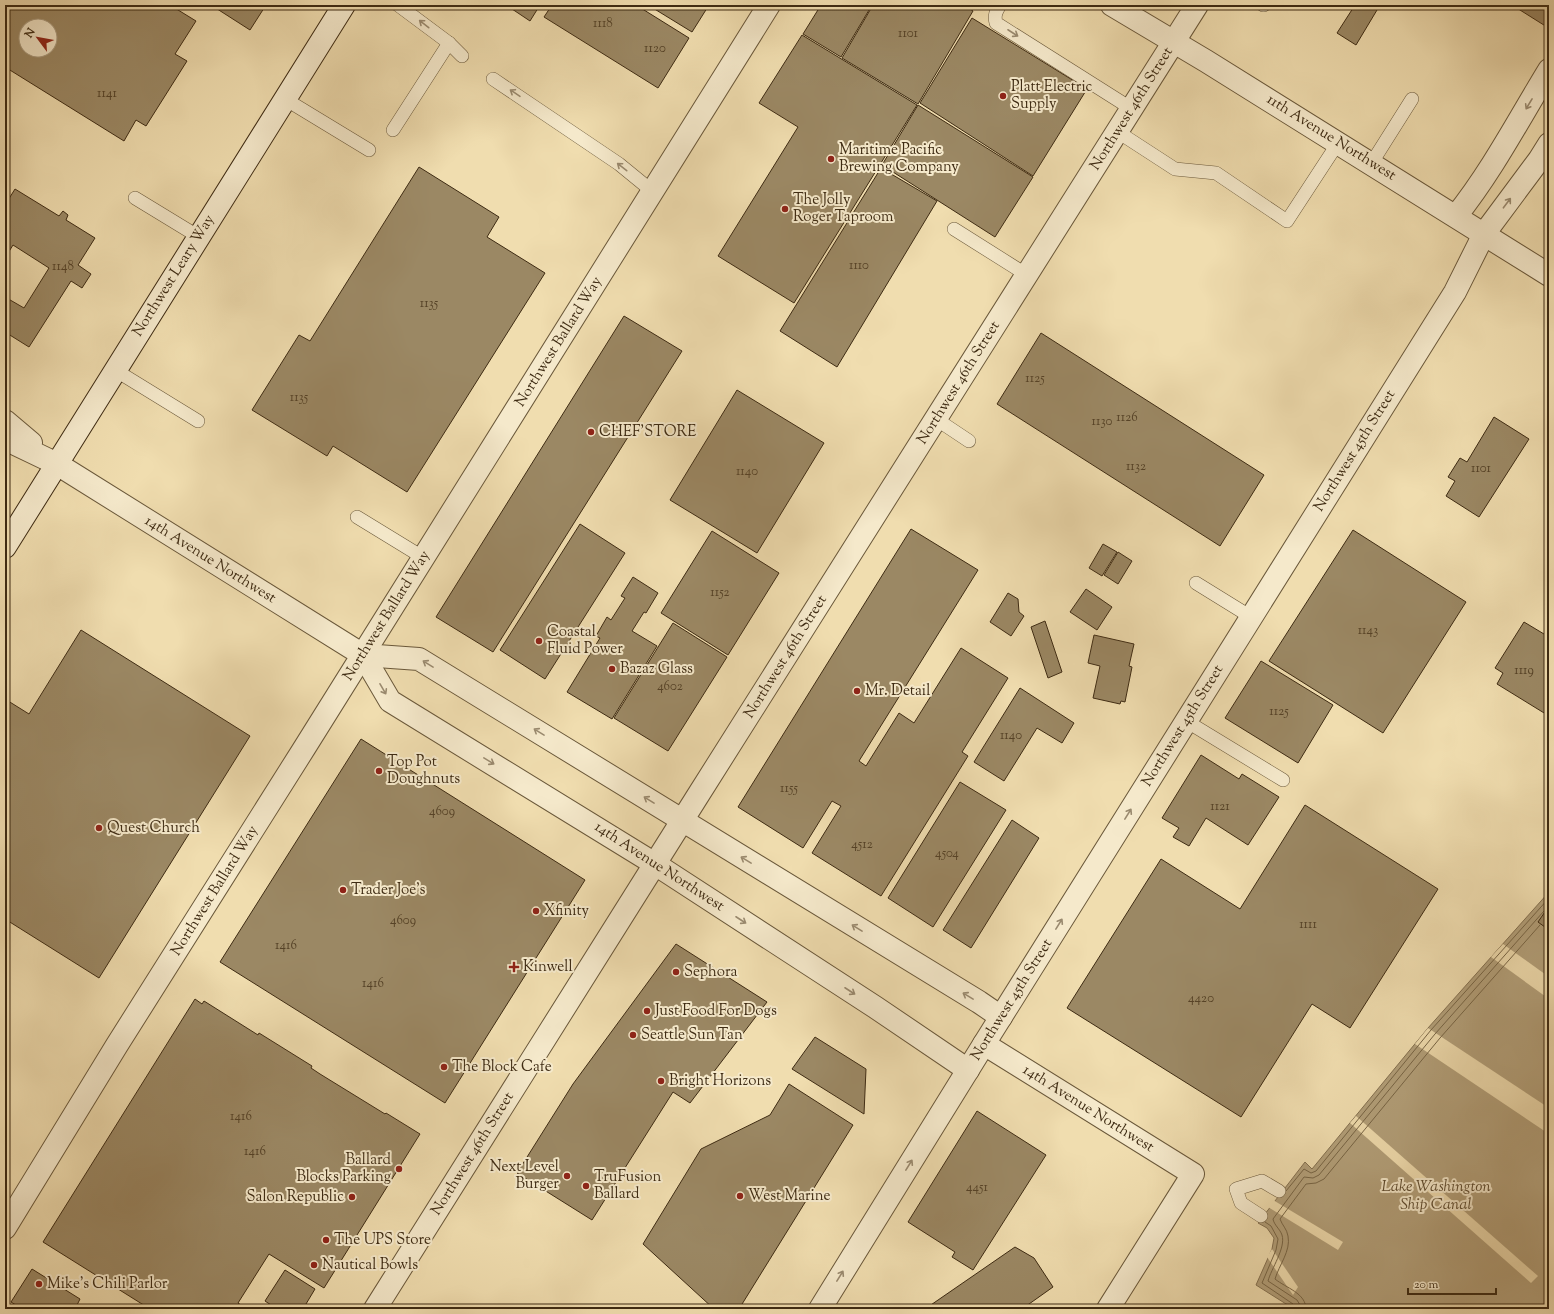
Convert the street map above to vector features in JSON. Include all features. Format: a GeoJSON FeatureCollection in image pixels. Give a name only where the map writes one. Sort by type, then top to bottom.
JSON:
{"type":"FeatureCollection","features":[{"type":"Feature","properties":{"kind":"street","name":"Northwest Leary Way"},"geometry":{"type":"LineString","coordinates":[[5,547],[344,5]]}},
{"type":"Feature","properties":{"kind":"street","name":"Northwest Ballard Way"},"geometry":{"type":"LineString","coordinates":[[5,1228],[117,1045],[424,558],[769,5]]}},
{"type":"Feature","properties":{"kind":"street","name":"11th Avenue Northwest"},"geometry":{"type":"LineString","coordinates":[[1112,5],[1175,41],[1549,275]]}},
{"type":"Feature","properties":{"kind":"street","name":"Northwest 46th Street"},"geometry":{"type":"LineString","coordinates":[[375,1309],[1197,5]]}},
{"type":"Feature","properties":{"kind":"street"},"geometry":{"type":"LineString","coordinates":[[1456,216],[1483,178],[1549,70]]}},
{"type":"Feature","properties":{"kind":"street","name":"Northwest 45th Street"},"geometry":{"type":"LineString","coordinates":[[820,1309],[984,1044],[1455,292],[1484,234],[1539,160],[1549,144]]}},
{"type":"Feature","properties":{"kind":"street","name":"14th Avenue Northwest"},"geometry":{"type":"LineString","coordinates":[[5,421],[57,464]]}},
{"type":"Feature","properties":{"kind":"street","name":"14th Avenue Northwest"},"geometry":{"type":"LineString","coordinates":[[5,439],[57,464],[363,655],[390,701],[655,864],[968,1070]]}},
{"type":"Feature","properties":{"kind":"street","name":"14th Avenue Northwest"},"geometry":{"type":"LineString","coordinates":[[363,655],[419,659],[979,1002],[1001,1017]]}},
{"type":"Feature","properties":{"kind":"street","name":"14th Avenue Northwest"},"geometry":{"type":"LineString","coordinates":[[984,1044],[1193,1174],[1108,1309]]}},
{"type":"Feature","properties":{"kind":"lane"},"geometry":{"type":"LineString","coordinates":[[398,5],[449,43],[462,56]]}},
{"type":"Feature","properties":{"kind":"lane"},"geometry":{"type":"LineString","coordinates":[[1000,5],[995,13],[996,23],[1132,109]]}},
{"type":"Feature","properties":{"kind":"lane"},"geometry":{"type":"LineString","coordinates":[[393,130],[449,43]]}},
{"type":"Feature","properties":{"kind":"lane"},"geometry":{"type":"LineString","coordinates":[[493,79],[619,164],[652,192]]}},
{"type":"Feature","properties":{"kind":"lane"},"geometry":{"type":"LineString","coordinates":[[285,99],[369,150]]}},
{"type":"Feature","properties":{"kind":"lane"},"geometry":{"type":"LineString","coordinates":[[1372,164],[1412,99]]}},
{"type":"Feature","properties":{"kind":"lane"},"geometry":{"type":"LineString","coordinates":[[1118,132],[1175,169],[1216,173],[1287,221],[1338,142]]}},
{"type":"Feature","properties":{"kind":"lane"},"geometry":{"type":"LineString","coordinates":[[135,198],[199,237]]}},
{"type":"Feature","properties":{"kind":"lane"},"geometry":{"type":"LineString","coordinates":[[954,229],[1027,275]]}},
{"type":"Feature","properties":{"kind":"lane"},"geometry":{"type":"LineString","coordinates":[[115,370],[198,421]]}},
{"type":"Feature","properties":{"kind":"lane"},"geometry":{"type":"LineString","coordinates":[[936,420],[969,441]]}},
{"type":"Feature","properties":{"kind":"lane"},"geometry":{"type":"LineString","coordinates":[[357,517],[424,558]]}},
{"type":"Feature","properties":{"kind":"lane"},"geometry":{"type":"LineString","coordinates":[[1196,583],[1251,617]]}},
{"type":"Feature","properties":{"kind":"lane"},"geometry":{"type":"LineString","coordinates":[[1186,721],[1283,780]]}},
{"type":"Feature","properties":{"kind":"lane"},"geometry":{"type":"LineString","coordinates":[[1262,1216],[1241,1203],[1236,1189],[1262,1181],[1279,1191]]}},
{"type":"Feature","properties":{"kind":"water","name":"Lake Washington Ship Canal"},"geometry":{"type":"Polygon","coordinates":[[[1549,892],[1549,1309],[1294,1309],[1256,1285],[1272,1249],[1274,1238],[1267,1228],[1258,1223],[1305,1162],[1312,1169],[1428,1028],[1549,892]]]}},
{"type":"Feature","properties":{"kind":"pier"},"geometry":{"type":"Polygon","coordinates":[[[1503,944],[1549,977],[1549,999],[1491,957],[1503,944]]]}},
{"type":"Feature","properties":{"kind":"pier"},"geometry":{"type":"Polygon","coordinates":[[[1428,1028],[1549,1108],[1549,1134],[1415,1044],[1428,1028]]]}},
{"type":"Feature","properties":{"kind":"pier"},"geometry":{"type":"Polygon","coordinates":[[[1356,1116],[1538,1276],[1531,1283],[1350,1123],[1356,1116]]]}},
{"type":"Feature","properties":{"kind":"pier"},"geometry":{"type":"Polygon","coordinates":[[[1273,1200],[1343,1242],[1338,1250],[1268,1207],[1273,1200]]]}},
{"type":"Feature","properties":{"kind":"pier"},"geometry":{"type":"Polygon","coordinates":[[[1272,1249],[1298,1287],[1293,1295],[1267,1257],[1272,1249]]]}},
{"type":"Feature","properties":{"kind":"building"},"geometry":{"type":"Polygon","coordinates":[[[5,5],[170,5],[196,21],[175,54],[187,61],[146,126],[136,120],[124,141],[5,67],[5,5]]]}},
{"type":"Feature","properties":{"kind":"building"},"geometry":{"type":"Polygon","coordinates":[[[211,5],[266,5],[250,30],[211,5]]]}},
{"type":"Feature","properties":{"kind":"building"},"geometry":{"type":"Polygon","coordinates":[[[506,5],[540,5],[530,21],[506,5]]]}},
{"type":"Feature","properties":{"kind":"building"},"geometry":{"type":"Polygon","coordinates":[[[552,5],[636,5],[689,38],[658,88],[544,17],[552,5]]]}},
{"type":"Feature","properties":{"kind":"building"},"geometry":{"type":"Polygon","coordinates":[[[648,5],[709,5],[692,32],[648,5]]]}},
{"type":"Feature","properties":{"kind":"building"},"geometry":{"type":"Polygon","coordinates":[[[821,5],[872,5],[841,57],[803,34],[821,5]]]}},
{"type":"Feature","properties":{"kind":"building"},"geometry":{"type":"Polygon","coordinates":[[[873,5],[964,5],[973,11],[918,104],[842,58],[873,5]]]}},
{"type":"Feature","properties":{"kind":"building"},"geometry":{"type":"Polygon","coordinates":[[[1355,5],[1380,5],[1356,45],[1337,33],[1355,5]]]}},
{"type":"Feature","properties":{"kind":"building"},"geometry":{"type":"Polygon","coordinates":[[[1512,5],[1549,5],[1549,24],[1547,27],[1512,5]]]}},
{"type":"Feature","properties":{"kind":"building","name":"Platt Electric Supply"},"geometry":{"type":"Polygon","coordinates":[[[972,18],[1087,89],[1033,176],[920,103],[972,18]]]}},
{"type":"Feature","properties":{"kind":"building","name":"Maritime Pacific Brewing Company"},"geometry":{"type":"Polygon","coordinates":[[[802,35],[917,105],[794,303],[718,256],[798,127],[759,103],[802,35]]]}},
{"type":"Feature","properties":{"kind":"building"},"geometry":{"type":"Polygon","coordinates":[[[918,105],[1033,177],[995,237],[882,165],[918,105]]]}},
{"type":"Feature","properties":{"kind":"building"},"geometry":{"type":"Polygon","coordinates":[[[419,167],[499,217],[487,237],[545,273],[407,492],[333,446],[327,456],[252,410],[299,335],[310,341],[419,167]]]}},
{"type":"Feature","properties":{"kind":"building"},"geometry":{"type":"Polygon","coordinates":[[[881,168],[937,201],[837,367],[780,331],[881,168]]]}},
{"type":"Feature","properties":{"kind":"building"},"geometry":{"type":"Polygon","coordinates":[[[15,189],[59,216],[63,211],[68,215],[66,220],[95,238],[78,265],[91,274],[82,288],[71,281],[29,347],[5,332],[5,297],[24,308],[49,268],[13,245],[5,258],[5,205],[15,189]]]}},
{"type":"Feature","properties":{"kind":"building","name":"CHEF'STORE"},"geometry":{"type":"Polygon","coordinates":[[[624,316],[682,351],[493,652],[436,617],[624,316]]]}},
{"type":"Feature","properties":{"kind":"building"},"geometry":{"type":"Polygon","coordinates":[[[1041,333],[1264,475],[1220,546],[997,404],[1041,333]]]}},
{"type":"Feature","properties":{"kind":"building"},"geometry":{"type":"Polygon","coordinates":[[[737,390],[824,443],[757,553],[670,500],[737,390]]]}},
{"type":"Feature","properties":{"kind":"building"},"geometry":{"type":"Polygon","coordinates":[[[1494,417],[1529,439],[1479,517],[1446,496],[1455,481],[1448,477],[1460,458],[1467,462],[1494,417]]]}},
{"type":"Feature","properties":{"kind":"building"},"geometry":{"type":"Polygon","coordinates":[[[580,524],[625,553],[545,679],[500,650],[580,524]]]}},
{"type":"Feature","properties":{"kind":"building"},"geometry":{"type":"Polygon","coordinates":[[[911,529],[978,570],[859,761],[866,766],[899,713],[914,723],[961,648],[1008,678],[962,752],[968,756],[881,896],[812,853],[841,806],[832,801],[803,848],[738,807],[911,529]]]}},
{"type":"Feature","properties":{"kind":"building"},"geometry":{"type":"Polygon","coordinates":[[[1353,530],[1466,602],[1383,733],[1269,661],[1353,530]]]}},
{"type":"Feature","properties":{"kind":"building"},"geometry":{"type":"Polygon","coordinates":[[[712,531],[779,573],[728,655],[661,613],[712,531]]]}},
{"type":"Feature","properties":{"kind":"building"},"geometry":{"type":"Polygon","coordinates":[[[1103,544],[1117,552],[1102,576],[1089,568],[1103,544]]]}},
{"type":"Feature","properties":{"kind":"building"},"geometry":{"type":"Polygon","coordinates":[[[1118,552],[1132,561],[1118,584],[1104,575],[1118,552]]]}},
{"type":"Feature","properties":{"kind":"building","name":"Bazaz Glass"},"geometry":{"type":"Polygon","coordinates":[[[633,577],[658,593],[646,613],[644,612],[632,631],[657,646],[612,719],[567,692],[600,638],[596,636],[607,617],[611,620],[625,598],[621,596],[633,577]]]}},
{"type":"Feature","properties":{"kind":"building"},"geometry":{"type":"Polygon","coordinates":[[[1086,589],[1112,607],[1097,630],[1070,612],[1086,589]]]}},
{"type":"Feature","properties":{"kind":"building"},"geometry":{"type":"Polygon","coordinates":[[[1008,593],[1018,599],[1019,612],[1024,616],[1011,636],[990,622],[1008,593]]]}},
{"type":"Feature","properties":{"kind":"building"},"geometry":{"type":"Polygon","coordinates":[[[1045,621],[1062,672],[1048,678],[1031,627],[1045,621]]]}},
{"type":"Feature","properties":{"kind":"building"},"geometry":{"type":"Polygon","coordinates":[[[1524,622],[1549,637],[1549,716],[1497,684],[1503,673],[1495,668],[1524,622]]]}},
{"type":"Feature","properties":{"kind":"building"},"geometry":{"type":"Polygon","coordinates":[[[673,623],[727,657],[668,751],[614,718],[673,623]]]}},
{"type":"Feature","properties":{"kind":"building","name":"Quest Church"},"geometry":{"type":"Polygon","coordinates":[[[81,630],[250,736],[99,978],[5,919],[5,699],[29,714],[81,630]]]}},
{"type":"Feature","properties":{"kind":"building"},"geometry":{"type":"Polygon","coordinates":[[[1094,635],[1134,644],[1129,666],[1132,667],[1125,702],[1121,701],[1120,704],[1093,698],[1100,666],[1088,663],[1094,635]]]}},
{"type":"Feature","properties":{"kind":"building"},"geometry":{"type":"Polygon","coordinates":[[[1261,661],[1333,705],[1298,763],[1225,718],[1261,661]]]}},
{"type":"Feature","properties":{"kind":"building"},"geometry":{"type":"Polygon","coordinates":[[[1020,688],[1074,723],[1062,743],[1037,728],[1004,781],[974,762],[1020,688]]]}},
{"type":"Feature","properties":{"kind":"building"},"geometry":{"type":"Polygon","coordinates":[[[361,739],[585,880],[445,1103],[220,962],[361,739]]]}},
{"type":"Feature","properties":{"kind":"building"},"geometry":{"type":"Polygon","coordinates":[[[1201,755],[1239,779],[1242,774],[1279,797],[1248,845],[1206,818],[1189,846],[1173,837],[1179,828],[1162,818],[1201,755]]]}},
{"type":"Feature","properties":{"kind":"building"},"geometry":{"type":"Polygon","coordinates":[[[960,782],[1006,810],[933,927],[888,898],[960,782]]]}},
{"type":"Feature","properties":{"kind":"building"},"geometry":{"type":"Polygon","coordinates":[[[1305,805],[1438,889],[1350,1028],[1312,1004],[1241,1117],[1067,1008],[1161,859],[1240,909],[1305,805]]]}},
{"type":"Feature","properties":{"kind":"building"},"geometry":{"type":"Polygon","coordinates":[[[1012,820],[1039,838],[971,948],[943,930],[1012,820]]]}},
{"type":"Feature","properties":{"kind":"building"},"geometry":{"type":"Polygon","coordinates":[[[1549,906],[1549,930],[1538,922],[1549,906]]]}},
{"type":"Feature","properties":{"kind":"building"},"geometry":{"type":"Polygon","coordinates":[[[676,944],[767,1002],[690,1103],[673,1092],[592,1220],[517,1173],[573,1084],[676,944]]]}},
{"type":"Feature","properties":{"kind":"building"},"geometry":{"type":"Polygon","coordinates":[[[195,999],[202,1004],[204,1001],[258,1035],[259,1033],[312,1066],[311,1068],[320,1074],[420,1134],[324,1288],[269,1254],[238,1303],[247,1309],[150,1309],[43,1242],[195,999]]]}},
{"type":"Feature","properties":{"kind":"building"},"geometry":{"type":"Polygon","coordinates":[[[815,1037],[866,1069],[864,1114],[792,1069],[815,1037]]]}},
{"type":"Feature","properties":{"kind":"building","name":"West Marine"},"geometry":{"type":"Polygon","coordinates":[[[789,1084],[853,1125],[739,1309],[714,1309],[643,1244],[701,1149],[770,1115],[789,1084]]]}},
{"type":"Feature","properties":{"kind":"building"},"geometry":{"type":"Polygon","coordinates":[[[977,1111],[1046,1155],[973,1270],[952,1257],[955,1252],[908,1222],[977,1111]]]}},
{"type":"Feature","properties":{"kind":"building"},"geometry":{"type":"Polygon","coordinates":[[[1015,1247],[1034,1258],[1053,1287],[1022,1309],[925,1309],[1015,1247]]]}},
{"type":"Feature","properties":{"kind":"building","name":"Mike's Chili Parlor"},"geometry":{"type":"Polygon","coordinates":[[[32,1269],[80,1299],[75,1309],[22,1309],[11,1302],[32,1269]]]}},
{"type":"Feature","properties":{"kind":"building"},"geometry":{"type":"Polygon","coordinates":[[[285,1270],[315,1289],[303,1309],[277,1309],[265,1301],[285,1270]]]}},
{"type":"Feature","properties":{"kind":"place","name":"Platt Electric Supply"},"geometry":{"type":"Point","coordinates":[1003,96]}},
{"type":"Feature","properties":{"kind":"place","name":"Maritime Pacific Brewing Company"},"geometry":{"type":"Point","coordinates":[831,159]}},
{"type":"Feature","properties":{"kind":"place","name":"The Jolly Roger Taproom"},"geometry":{"type":"Point","coordinates":[785,209]}},
{"type":"Feature","properties":{"kind":"place","name":"CHEF'STORE"},"geometry":{"type":"Point","coordinates":[591,432]}},
{"type":"Feature","properties":{"kind":"place","name":"Coastal Fluid Power"},"geometry":{"type":"Point","coordinates":[539,641]}},
{"type":"Feature","properties":{"kind":"place","name":"Bazaz Glass"},"geometry":{"type":"Point","coordinates":[612,669]}},
{"type":"Feature","properties":{"kind":"place","name":"Mr. Detail"},"geometry":{"type":"Point","coordinates":[857,691]}},
{"type":"Feature","properties":{"kind":"place","name":"Top Pot Doughnuts"},"geometry":{"type":"Point","coordinates":[379,771]}},
{"type":"Feature","properties":{"kind":"place","name":"Quest Church"},"geometry":{"type":"Point","coordinates":[99,828]}},
{"type":"Feature","properties":{"kind":"place","name":"Trader Joe's"},"geometry":{"type":"Point","coordinates":[343,890]}},
{"type":"Feature","properties":{"kind":"place","name":"Xfinity"},"geometry":{"type":"Point","coordinates":[536,911]}},
{"type":"Feature","properties":{"kind":"place","name":"Kinwell"},"geometry":{"type":"Point","coordinates":[514,967]}},
{"type":"Feature","properties":{"kind":"place","name":"Sephora"},"geometry":{"type":"Point","coordinates":[676,972]}},
{"type":"Feature","properties":{"kind":"place","name":"Just Food For Dogs"},"geometry":{"type":"Point","coordinates":[647,1011]}},
{"type":"Feature","properties":{"kind":"place","name":"Seattle Sun Tan"},"geometry":{"type":"Point","coordinates":[633,1035]}},
{"type":"Feature","properties":{"kind":"place","name":"The Block Cafe"},"geometry":{"type":"Point","coordinates":[444,1067]}},
{"type":"Feature","properties":{"kind":"place","name":"Bright Horizons"},"geometry":{"type":"Point","coordinates":[661,1081]}},
{"type":"Feature","properties":{"kind":"place","name":"Ballard Blocks Parking"},"geometry":{"type":"Point","coordinates":[399,1169]}},
{"type":"Feature","properties":{"kind":"place","name":"Next Level Burger"},"geometry":{"type":"Point","coordinates":[567,1176]}},
{"type":"Feature","properties":{"kind":"place","name":"TruFusion Ballard"},"geometry":{"type":"Point","coordinates":[586,1186]}},
{"type":"Feature","properties":{"kind":"place","name":"West Marine"},"geometry":{"type":"Point","coordinates":[740,1196]}},
{"type":"Feature","properties":{"kind":"place","name":"Salon Republic"},"geometry":{"type":"Point","coordinates":[352,1197]}},
{"type":"Feature","properties":{"kind":"place","name":"The UPS Store"},"geometry":{"type":"Point","coordinates":[326,1240]}},
{"type":"Feature","properties":{"kind":"place","name":"Nautical Bowls"},"geometry":{"type":"Point","coordinates":[314,1265]}},
{"type":"Feature","properties":{"kind":"place","name":"Mike's Chili Parlor"},"geometry":{"type":"Point","coordinates":[39,1284]}}]}
